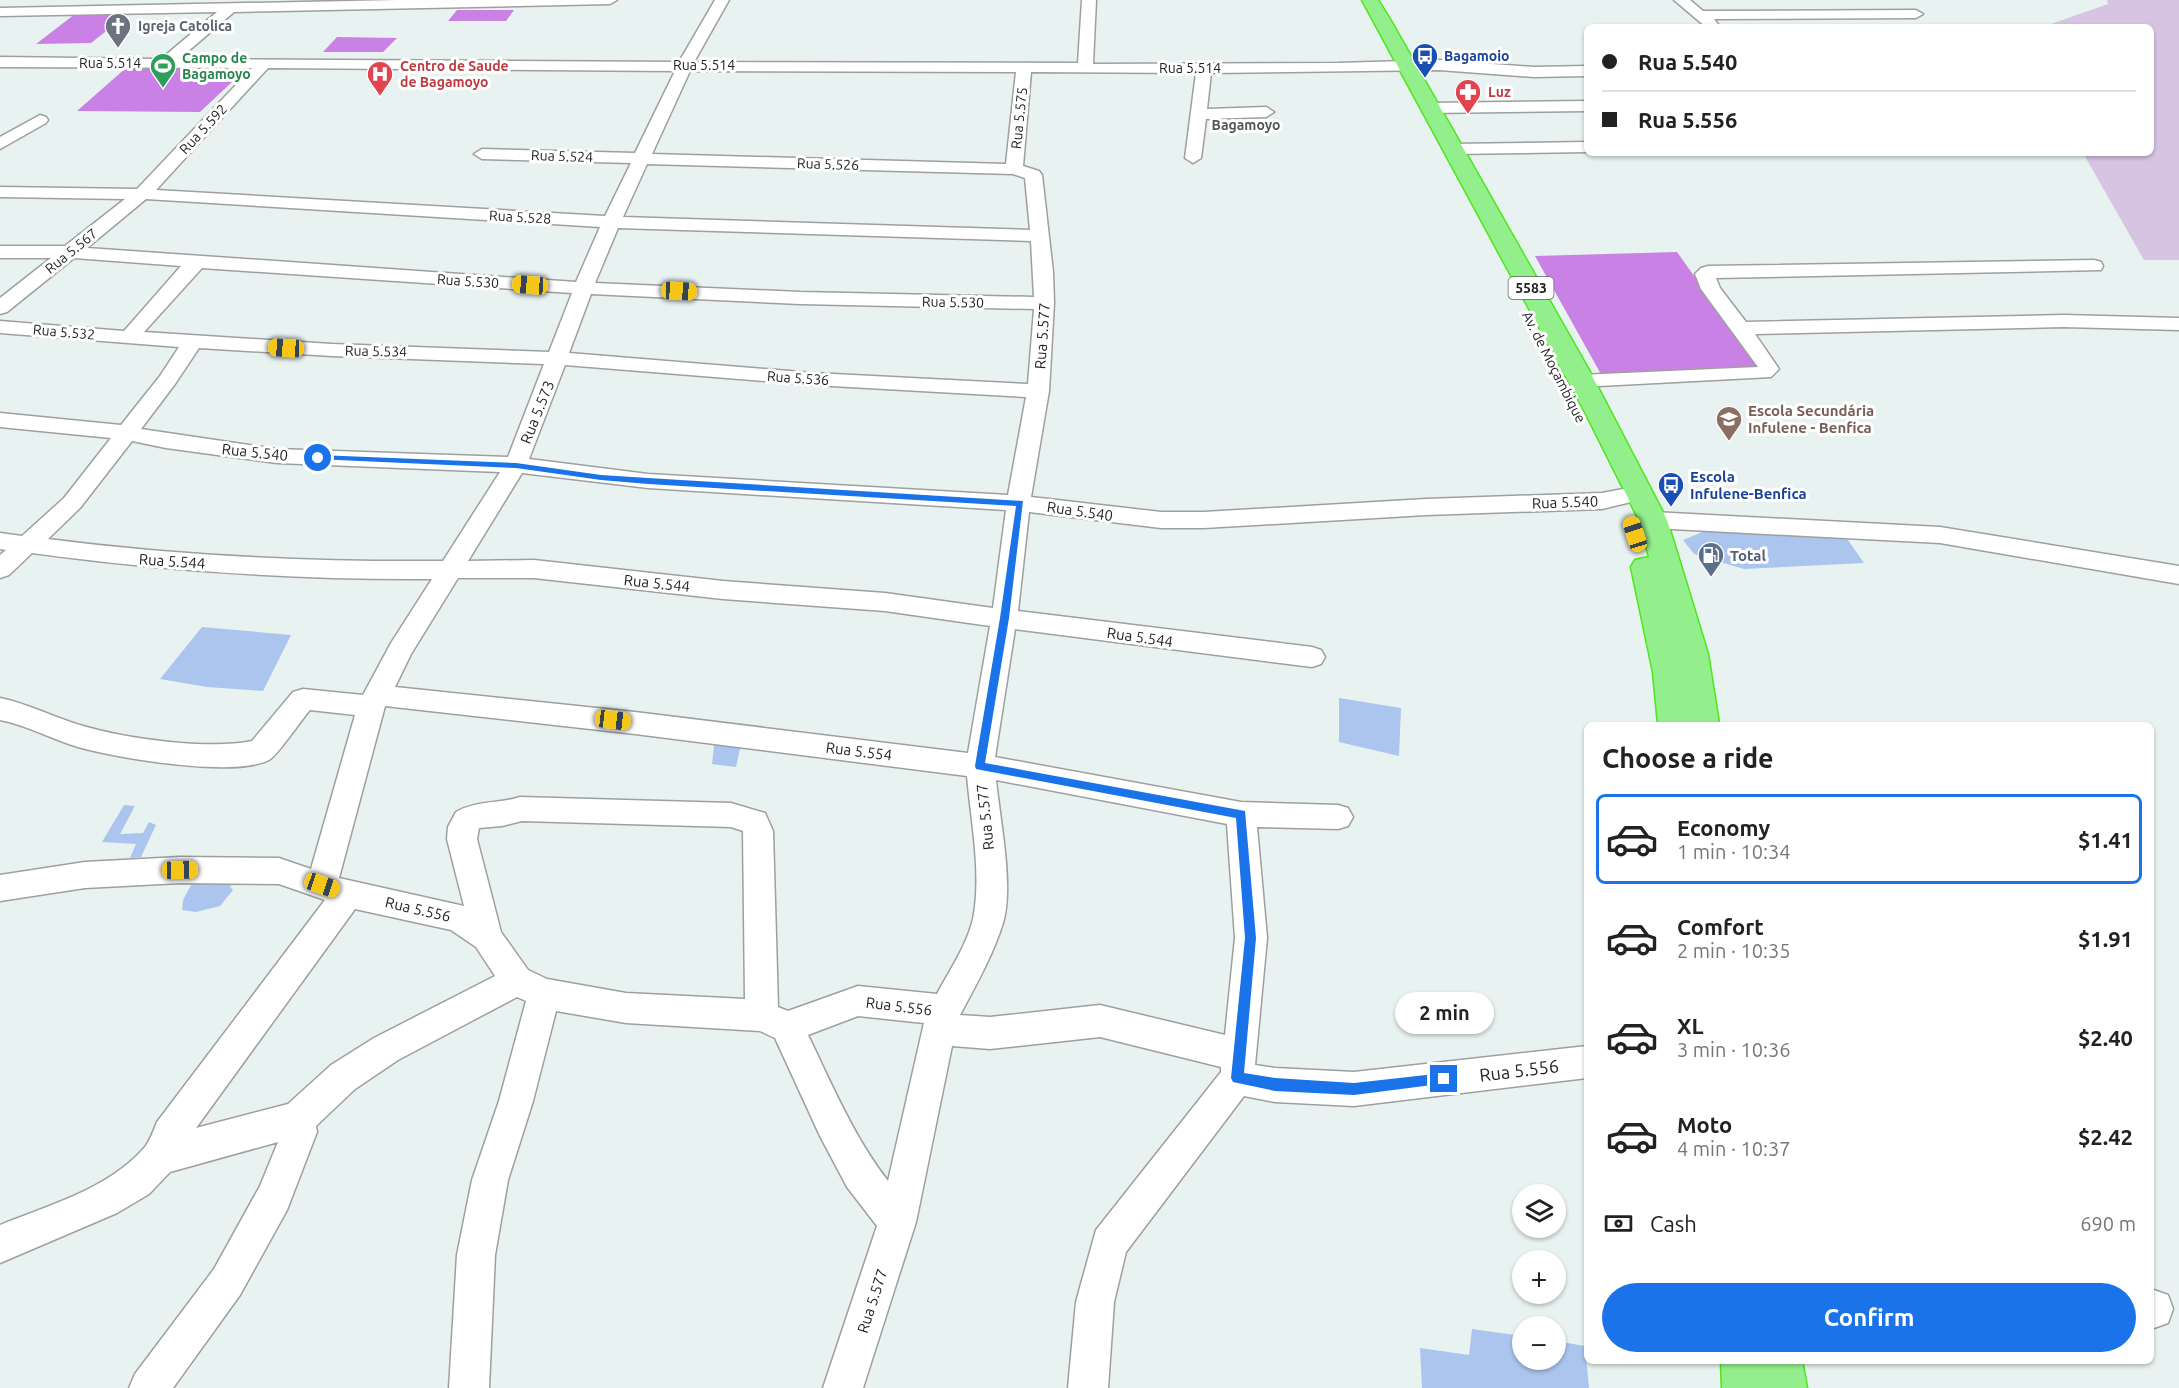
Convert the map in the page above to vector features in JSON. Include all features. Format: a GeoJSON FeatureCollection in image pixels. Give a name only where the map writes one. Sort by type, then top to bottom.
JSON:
{"type":"FeatureCollection","features":[{"type":"Feature","properties":{"kind":"highway","name":"Av. de Moçambique"},"geometry":{"type":"LineString","coordinates":[[1357,0],[1395,52],[1430,108],[1521,269],[1641,494],[1653,520],[1692,654],[1702,722]]}},
{"type":"Feature","properties":{"kind":"highway","name":"Av. de Moçambique"},"geometry":{"type":"LineString","coordinates":[[1370,0],[1623,497],[1647,570],[1669,672],[1675,722]]}},
{"type":"Feature","properties":{"kind":"highway"},"geometry":{"type":"LineString","coordinates":[[1745,1364],[1748,1388]]}},
{"type":"Feature","properties":{"kind":"highway"},"geometry":{"type":"LineString","coordinates":[[1779,1364],[1782,1388]]}},
{"type":"Feature","properties":{"kind":"street"},"geometry":{"type":"LineString","coordinates":[[5,12],[32,0]]}},
{"type":"Feature","properties":{"kind":"street"},"geometry":{"type":"LineString","coordinates":[[5,12],[82,5],[610,0]]}},
{"type":"Feature","properties":{"kind":"street","name":"Rua 5.573"},"geometry":{"type":"LineString","coordinates":[[335,889],[374,700],[400,650],[516,465],[597,253],[685,65],[722,0]]}},
{"type":"Feature","properties":{"kind":"street"},"geometry":{"type":"LineString","coordinates":[[1085,68],[1089,0]]}},
{"type":"Feature","properties":{"kind":"street"},"geometry":{"type":"LineString","coordinates":[[1681,0],[1711,24]]}},
{"type":"Feature","properties":{"kind":"street"},"geometry":{"type":"LineString","coordinates":[[1699,15],[1921,18],[1901,0]]}},
{"type":"Feature","properties":{"kind":"street"},"geometry":{"type":"LineString","coordinates":[[165,63],[240,4]]}},
{"type":"Feature","properties":{"kind":"street","name":"Rua 5.514"},"geometry":{"type":"LineString","coordinates":[[0,62],[526,68],[685,65],[1204,68],[1395,52],[1456,66],[1534,72],[1584,71]]}},
{"type":"Feature","properties":{"kind":"street","name":"Rua 5.592"},"geometry":{"type":"LineString","coordinates":[[142,194],[264,64]]}},
{"type":"Feature","properties":{"kind":"street","name":"Rua 5.575"},"geometry":{"type":"LineString","coordinates":[[1014,170],[1024,67]]}},
{"type":"Feature","properties":{"kind":"street"},"geometry":{"type":"LineString","coordinates":[[1193,158],[1204,68]]}},
{"type":"Feature","properties":{"kind":"street"},"geometry":{"type":"LineString","coordinates":[[1430,108],[1584,106]]}},
{"type":"Feature","properties":{"kind":"street"},"geometry":{"type":"LineString","coordinates":[[1198,114],[1266,112]]}},
{"type":"Feature","properties":{"kind":"street"},"geometry":{"type":"LineString","coordinates":[[0,144],[40,120],[9,118]]}},
{"type":"Feature","properties":{"kind":"street"},"geometry":{"type":"LineString","coordinates":[[1452,149],[1584,147]]}},
{"type":"Feature","properties":{"kind":"street","name":"Rua 5.524"},"geometry":{"type":"LineString","coordinates":[[482,154],[642,159]]}},
{"type":"Feature","properties":{"kind":"street","name":"Rua 5.526"},"geometry":{"type":"LineString","coordinates":[[642,159],[1014,170]]}},
{"type":"Feature","properties":{"kind":"street","name":"Rua 5.577"},"geometry":{"type":"LineString","coordinates":[[843,1388],[897,1222],[942,1020],[976,952],[988,921],[992,891],[980,766],[1004,618],[1024,461],[1038,391],[1044,303],[1033,175],[1014,170]]}},
{"type":"Feature","properties":{"kind":"street","name":"Rua 5.528"},"geometry":{"type":"LineString","coordinates":[[0,192],[142,194],[613,222],[1040,236]]}},
{"type":"Feature","properties":{"kind":"street","name":"Rua 5.567"},"geometry":{"type":"LineString","coordinates":[[0,309],[142,194]]}},
{"type":"Feature","properties":{"kind":"street","name":"Rua 5.530"},"geometry":{"type":"LineString","coordinates":[[0,252],[70,252],[586,286],[866,301],[1044,303]]}},
{"type":"Feature","properties":{"kind":"street"},"geometry":{"type":"LineString","coordinates":[[129,337],[186,272],[198,262]]}},
{"type":"Feature","properties":{"kind":"street"},"geometry":{"type":"LineString","coordinates":[[1580,381],[1764,374],[1769,369],[1767,363],[1711,288],[1704,274],[2094,266]]}},
{"type":"Feature","properties":{"kind":"street"},"geometry":{"type":"LineString","coordinates":[[1741,328],[2064,321],[2179,324]]}},
{"type":"Feature","properties":{"kind":"street","name":"Rua 5.532"},"geometry":{"type":"LineString","coordinates":[[0,327],[193,342]]}},
{"type":"Feature","properties":{"kind":"street"},"geometry":{"type":"LineString","coordinates":[[0,569],[63,514],[127,433],[193,342]]}},
{"type":"Feature","properties":{"kind":"street","name":"Rua 5.534"},"geometry":{"type":"LineString","coordinates":[[193,342],[332,350],[558,358]]}},
{"type":"Feature","properties":{"kind":"street","name":"Rua 5.536"},"geometry":{"type":"LineString","coordinates":[[558,358],[609,364],[814,379],[1038,391]]}},
{"type":"Feature","properties":{"kind":"street","name":"Rua 5.540"},"geometry":{"type":"LineString","coordinates":[[0,420],[127,433],[166,441],[278,456],[516,465],[648,481],[1020,503],[1161,520],[1204,520],[1426,507],[1602,501],[1623,497]]}},
{"type":"Feature","properties":{"kind":"street"},"geometry":{"type":"LineString","coordinates":[[1653,520],[1940,535],[2179,575]]}},
{"type":"Feature","properties":{"kind":"street","name":"Rua 5.544"},"geometry":{"type":"LineString","coordinates":[[0,542],[131,558],[207,564],[449,570],[534,569],[723,590],[885,602],[1155,639],[1312,657]]}},
{"type":"Feature","properties":{"kind":"street","name":"Rua 5.554"},"geometry":{"type":"LineString","coordinates":[[0,709],[41,720],[79,736],[110,743],[209,755],[261,751],[303,699],[374,700],[635,723],[980,766],[1241,814],[1338,817]]}},
{"type":"Feature","properties":{"kind":"street"},"geometry":{"type":"LineString","coordinates":[[487,937],[462,839],[461,829],[466,820],[472,816],[508,815],[520,809],[730,815],[755,822],[758,831],[775,1021],[861,1174],[897,1222]]}},
{"type":"Feature","properties":{"kind":"street"},"geometry":{"type":"LineString","coordinates":[[1088,1388],[1095,1302],[1109,1243],[1238,1066],[1251,938],[1241,814]]}},
{"type":"Feature","properties":{"kind":"street","name":"Rua 5.556"},"geometry":{"type":"LineString","coordinates":[[0,888],[85,875],[230,869],[279,871],[335,889],[458,918],[487,937],[531,988],[626,1008],[775,1021],[858,1001],[915,1006],[942,1020],[990,1033],[1100,1021],[1238,1066],[1275,1084],[1354,1089],[1584,1062]]}},
{"type":"Feature","properties":{"kind":"street"},"geometry":{"type":"LineString","coordinates":[[0,1244],[104,1200],[136,1181],[159,1158],[170,1135],[225,1058],[335,889]]}},
{"type":"Feature","properties":{"kind":"street"},"geometry":{"type":"LineString","coordinates":[[159,1158],[201,1144],[297,1119],[343,1077],[386,1048],[531,988]]}},
{"type":"Feature","properties":{"kind":"street"},"geometry":{"type":"LineString","coordinates":[[469,1388],[476,1255],[490,1180],[516,1101],[531,988]]}},
{"type":"Feature","properties":{"kind":"street"},"geometry":{"type":"LineString","coordinates":[[149,1388],[228,1282],[274,1197],[298,1132],[297,1119]]}},
{"type":"Feature","properties":{"kind":"shaded area"},"geometry":{"type":"Polygon","coordinates":[[[2107,0],[2179,0],[2179,260],[2144,260],[2085,156],[2154,156],[2154,24],[2051,24],[2108,4],[2107,0]]]}},
{"type":"Feature","properties":{"kind":"shaded area"},"geometry":{"type":"Polygon","coordinates":[[[457,10],[514,10],[506,21],[448,21],[457,10]]]}},
{"type":"Feature","properties":{"kind":"shaded area"},"geometry":{"type":"Polygon","coordinates":[[[129,13],[91,43],[36,44],[75,14],[129,13]]]}},
{"type":"Feature","properties":{"kind":"shaded area"},"geometry":{"type":"Polygon","coordinates":[[[337,37],[397,38],[383,52],[323,52],[337,37]]]}},
{"type":"Feature","properties":{"kind":"shaded area","name":"Campo de Bagamoyo"},"geometry":{"type":"Polygon","coordinates":[[[127,67],[248,67],[200,112],[77,111],[127,67]]]}},
{"type":"Feature","properties":{"kind":"shaded area"},"geometry":{"type":"Polygon","coordinates":[[[1677,252],[1761,370],[1602,376],[1535,256],[1677,252]]]}},
{"type":"Feature","properties":{"kind":"shaded area"},"geometry":{"type":"Polygon","coordinates":[[[1710,529],[1820,534],[1848,540],[1864,563],[1744,569],[1694,554],[1683,540],[1710,529]]]}},
{"type":"Feature","properties":{"kind":"shaded area"},"geometry":{"type":"Polygon","coordinates":[[[202,627],[291,635],[263,691],[207,687],[160,679],[202,627]]]}},
{"type":"Feature","properties":{"kind":"shaded area"},"geometry":{"type":"Polygon","coordinates":[[[1339,698],[1401,708],[1399,756],[1339,742],[1339,698]]]}},
{"type":"Feature","properties":{"kind":"shaded area"},"geometry":{"type":"Polygon","coordinates":[[[715,738],[742,740],[736,767],[712,764],[715,738]]]}},
{"type":"Feature","properties":{"kind":"shaded area"},"geometry":{"type":"Polygon","coordinates":[[[124,805],[135,806],[120,834],[143,833],[149,822],[156,825],[141,857],[130,858],[136,844],[102,842],[124,805]]]}},
{"type":"Feature","properties":{"kind":"shaded area"},"geometry":{"type":"Polygon","coordinates":[[[196,876],[236,880],[230,887],[233,890],[220,906],[196,912],[182,910],[183,900],[196,876]]]}},
{"type":"Feature","properties":{"kind":"shaded area"},"geometry":{"type":"Polygon","coordinates":[[[1472,1329],[1512,1335],[1512,1370],[1566,1370],[1566,1343],[1584,1346],[1584,1364],[1587,1364],[1589,1388],[1422,1388],[1420,1348],[1469,1355],[1472,1329]]]}},
{"type":"Feature","properties":{"kind":"place","name":"Igreja Catolica"},"geometry":{"type":"Point","coordinates":[118,49]}},
{"type":"Feature","properties":{"kind":"place","name":"Bagamoio"},"geometry":{"type":"Point","coordinates":[1425,79]}},
{"type":"Feature","properties":{"kind":"place","name":"Campo de Bagamoyo"},"geometry":{"type":"Point","coordinates":[163,89]}},
{"type":"Feature","properties":{"kind":"place","name":"Centro de Saude de Bagamoyo"},"geometry":{"type":"Point","coordinates":[380,97]}},
{"type":"Feature","properties":{"kind":"place","name":"Luz"},"geometry":{"type":"Point","coordinates":[1468,115]}},
{"type":"Feature","properties":{"kind":"place","name":"Escola Secundária Infulene - Benfica"},"geometry":{"type":"Point","coordinates":[1729,442]}},
{"type":"Feature","properties":{"kind":"place","name":"Escola Infulene-Benfica"},"geometry":{"type":"Point","coordinates":[1671,508]}},
{"type":"Feature","properties":{"kind":"place","name":"Total"},"geometry":{"type":"Point","coordinates":[1711,578]}},
{"type":"Feature","properties":{"kind":"district","name":"Bagamoyo"},"geometry":{"type":"Point","coordinates":[1246,125]}},
{"type":"Feature","properties":{"kind":"route"},"geometry":{"type":"LineString","coordinates":[[318,458],[516,465],[648,481],[1020,503],[980,766],[1241,814],[1251,938],[1237,1078],[1275,1084],[1354,1089],[1444,1079]]}}]}
